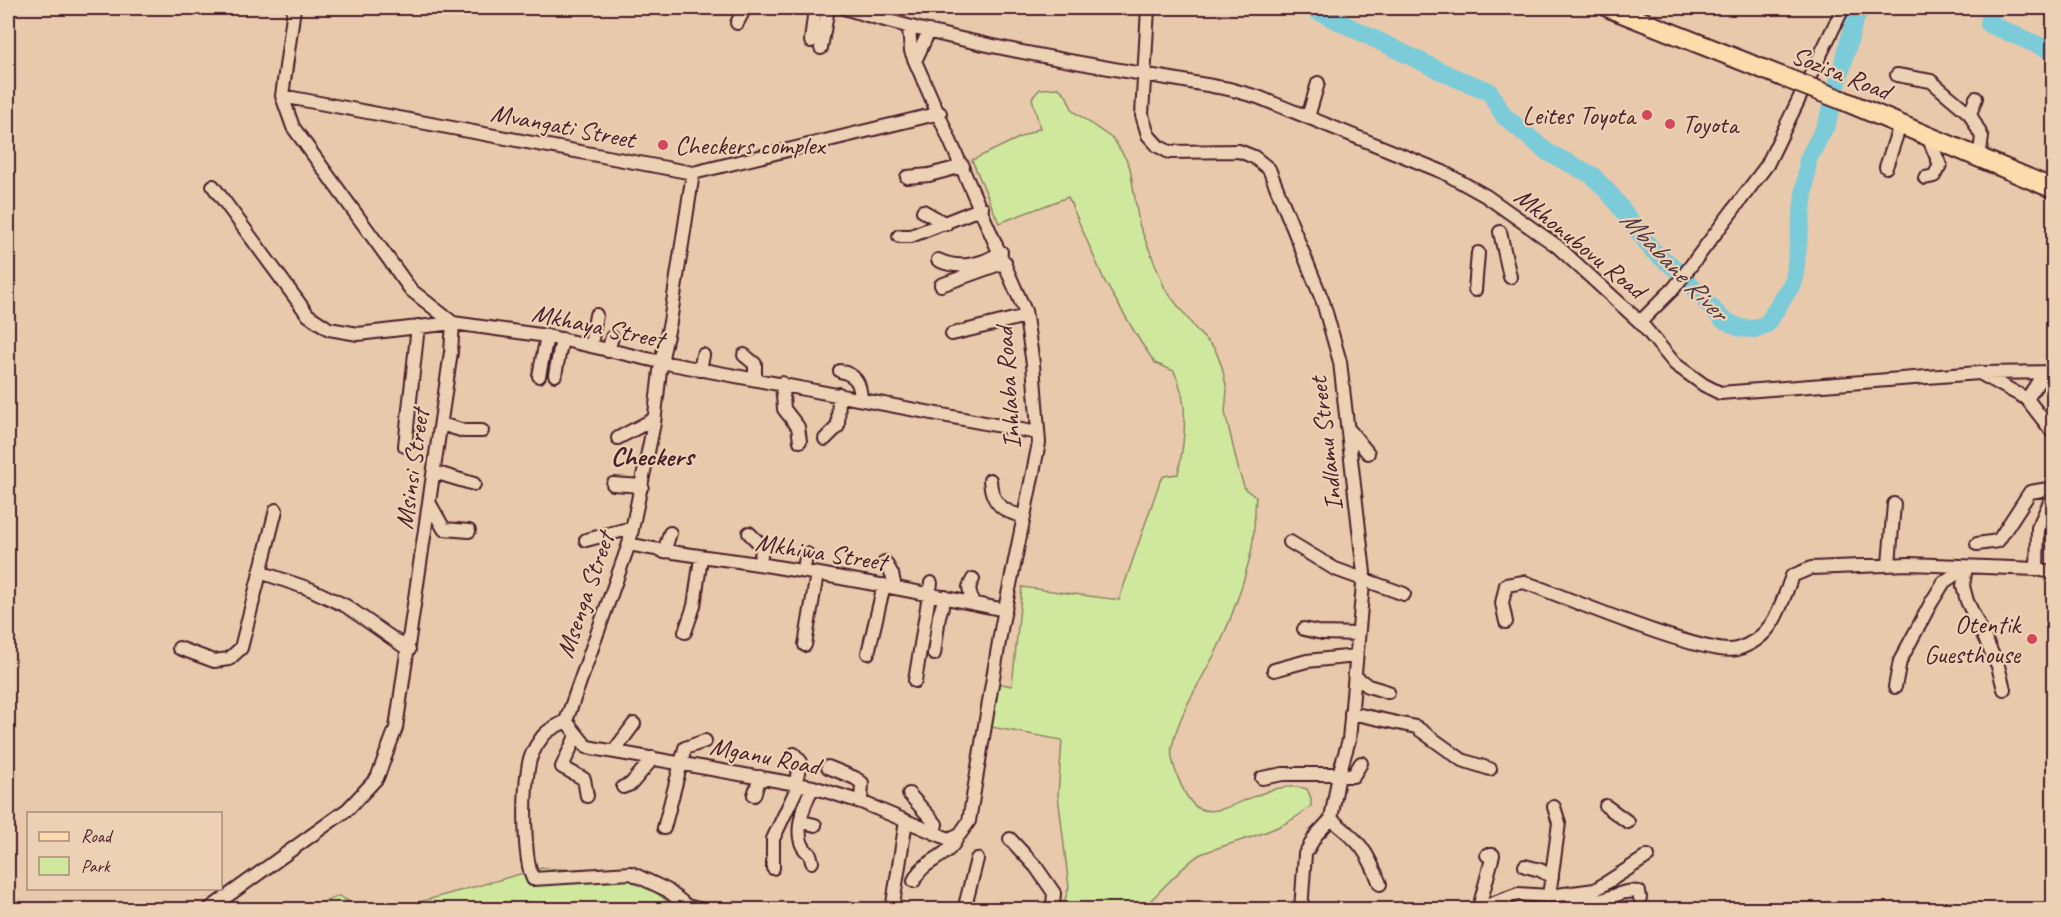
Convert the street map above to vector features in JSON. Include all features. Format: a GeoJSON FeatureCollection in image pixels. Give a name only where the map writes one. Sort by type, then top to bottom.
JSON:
{"type":"FeatureCollection","features":[{"type":"Feature","properties":{"kind":"main road","name":"Sozisa Road"},"geometry":{"type":"LineString","coordinates":[[1609,8],[1842,100],[2054,189]]}},
{"type":"Feature","properties":{"kind":"street"},"geometry":{"type":"LineString","coordinates":[[294,8],[282,96],[293,127],[411,290],[453,323]]}},
{"type":"Feature","properties":{"kind":"street"},"geometry":{"type":"LineString","coordinates":[[737,22],[745,8]]}},
{"type":"Feature","properties":{"kind":"street"},"geometry":{"type":"LineString","coordinates":[[815,8],[816,44],[828,8]]}},
{"type":"Feature","properties":{"kind":"street","name":"Mkhonubovu Road"},"geometry":{"type":"LineString","coordinates":[[844,8],[909,28],[1229,88],[1258,97],[1443,172],[1486,196],[1557,246],[1640,322],[1675,364],[1704,385],[1720,393],[1979,373],[2049,372]]}},
{"type":"Feature","properties":{"kind":"street","name":"Indlamu Street"},"geometry":{"type":"LineString","coordinates":[[1148,8],[1142,115],[1148,135],[1158,146],[1169,152],[1239,151],[1254,157],[1269,169],[1323,302],[1340,362],[1363,579],[1349,740],[1339,775],[1331,819]]}},
{"type":"Feature","properties":{"kind":"street"},"geometry":{"type":"LineString","coordinates":[[1640,322],[1674,288],[1767,165],[1843,8]]}},
{"type":"Feature","properties":{"kind":"street","name":"Inhlaba Road"},"geometry":{"type":"LineString","coordinates":[[909,28],[911,51],[915,61],[963,165],[1026,316],[1039,443],[1005,610],[969,821],[949,851],[918,870],[914,881]]}},
{"type":"Feature","properties":{"kind":"street"},"geometry":{"type":"LineString","coordinates":[[915,61],[929,31]]}},
{"type":"Feature","properties":{"kind":"street"},"geometry":{"type":"LineString","coordinates":[[1897,75],[1931,81],[1970,114],[1982,137],[1979,158]]}},
{"type":"Feature","properties":{"kind":"street"},"geometry":{"type":"LineString","coordinates":[[1308,117],[1318,83]]}},
{"type":"Feature","properties":{"kind":"street","name":"Mvangati Street"},"geometry":{"type":"LineString","coordinates":[[282,96],[693,173],[940,113]]}},
{"type":"Feature","properties":{"kind":"street"},"geometry":{"type":"LineString","coordinates":[[1970,114],[1976,98]]}},
{"type":"Feature","properties":{"kind":"street"},"geometry":{"type":"LineString","coordinates":[[1886,167],[1900,125]]}},
{"type":"Feature","properties":{"kind":"street"},"geometry":{"type":"LineString","coordinates":[[1925,178],[1934,176],[1940,165],[1928,137]]}},
{"type":"Feature","properties":{"kind":"street"},"geometry":{"type":"LineString","coordinates":[[907,177],[929,175],[963,165]]}},
{"type":"Feature","properties":{"kind":"street","name":"Msenga Street"},"geometry":{"type":"LineString","coordinates":[[566,721],[629,544],[654,419],[661,362],[670,322],[693,173]]}},
{"type":"Feature","properties":{"kind":"street","name":"Mkhaya Street"},"geometry":{"type":"LineString","coordinates":[[213,186],[288,289],[315,320],[329,329],[358,334],[453,323],[547,336],[700,370],[782,383],[1038,433]]}},
{"type":"Feature","properties":{"kind":"street"},"geometry":{"type":"LineString","coordinates":[[899,236],[911,236],[946,224],[981,208]]}},
{"type":"Feature","properties":{"kind":"street"},"geometry":{"type":"LineString","coordinates":[[924,211],[946,224]]}},
{"type":"Feature","properties":{"kind":"street"},"geometry":{"type":"LineString","coordinates":[[1500,232],[1510,277]]}},
{"type":"Feature","properties":{"kind":"street"},"geometry":{"type":"LineString","coordinates":[[1475,290],[1478,253]]}},
{"type":"Feature","properties":{"kind":"street"},"geometry":{"type":"LineString","coordinates":[[939,260],[948,264],[964,265],[1003,257]]}},
{"type":"Feature","properties":{"kind":"street"},"geometry":{"type":"LineString","coordinates":[[941,285],[1003,257]]}},
{"type":"Feature","properties":{"kind":"street"},"geometry":{"type":"LineString","coordinates":[[591,345],[596,315]]}},
{"type":"Feature","properties":{"kind":"street"},"geometry":{"type":"LineString","coordinates":[[951,334],[1026,316]]}},
{"type":"Feature","properties":{"kind":"street","name":"Msinsi Street"},"geometry":{"type":"LineString","coordinates":[[208,909],[348,809],[377,778],[396,728],[441,424],[453,323]]}},
{"type":"Feature","properties":{"kind":"street"},"geometry":{"type":"LineString","coordinates":[[405,446],[418,327]]}},
{"type":"Feature","properties":{"kind":"street"},"geometry":{"type":"LineString","coordinates":[[539,376],[547,336]]}},
{"type":"Feature","properties":{"kind":"street"},"geometry":{"type":"LineString","coordinates":[[608,351],[612,337]]}},
{"type":"Feature","properties":{"kind":"street"},"geometry":{"type":"LineString","coordinates":[[555,375],[562,339]]}},
{"type":"Feature","properties":{"kind":"street"},"geometry":{"type":"LineString","coordinates":[[700,370],[703,355]]}},
{"type":"Feature","properties":{"kind":"street"},"geometry":{"type":"LineString","coordinates":[[744,355],[755,364],[754,378]]}},
{"type":"Feature","properties":{"kind":"street"},"geometry":{"type":"LineString","coordinates":[[840,371],[853,374],[856,378],[861,399]]}},
{"type":"Feature","properties":{"kind":"street"},"geometry":{"type":"LineString","coordinates":[[2027,399],[2049,372]]}},
{"type":"Feature","properties":{"kind":"street"},"geometry":{"type":"LineString","coordinates":[[1979,373],[2027,399],[2054,434]]}},
{"type":"Feature","properties":{"kind":"street"},"geometry":{"type":"LineString","coordinates":[[782,383],[784,409],[798,427],[800,441]]}},
{"type":"Feature","properties":{"kind":"street"},"geometry":{"type":"LineString","coordinates":[[825,439],[838,426],[839,394]]}},
{"type":"Feature","properties":{"kind":"street"},"geometry":{"type":"LineString","coordinates":[[618,438],[654,419]]}},
{"type":"Feature","properties":{"kind":"street"},"geometry":{"type":"LineString","coordinates":[[441,424],[464,431],[482,431]]}},
{"type":"Feature","properties":{"kind":"street"},"geometry":{"type":"LineString","coordinates":[[1346,426],[1368,453]]}},
{"type":"Feature","properties":{"kind":"street"},"geometry":{"type":"LineString","coordinates":[[434,472],[474,484]]}},
{"type":"Feature","properties":{"kind":"street"},"geometry":{"type":"LineString","coordinates":[[990,480],[991,491],[996,503],[1004,510],[1023,516]]}},
{"type":"Feature","properties":{"kind":"street"},"geometry":{"type":"LineString","coordinates":[[613,484],[642,486]]}},
{"type":"Feature","properties":{"kind":"street"},"geometry":{"type":"LineString","coordinates":[[1977,544],[1998,541],[2030,492],[2054,488]]}},
{"type":"Feature","properties":{"kind":"street"},"geometry":{"type":"LineString","coordinates":[[2037,569],[2038,528],[2054,493]]}},
{"type":"Feature","properties":{"kind":"street"},"geometry":{"type":"LineString","coordinates":[[429,504],[444,529],[469,531]]}},
{"type":"Feature","properties":{"kind":"street"},"geometry":{"type":"LineString","coordinates":[[1889,564],[1894,504]]}},
{"type":"Feature","properties":{"kind":"street"},"geometry":{"type":"LineString","coordinates":[[179,648],[214,661],[229,659],[241,648],[276,510]]}},
{"type":"Feature","properties":{"kind":"street"},"geometry":{"type":"LineString","coordinates":[[586,540],[632,528]]}},
{"type":"Feature","properties":{"kind":"street"},"geometry":{"type":"LineString","coordinates":[[749,532],[763,547],[759,564]]}},
{"type":"Feature","properties":{"kind":"street"},"geometry":{"type":"LineString","coordinates":[[664,552],[670,533]]}},
{"type":"Feature","properties":{"kind":"street"},"geometry":{"type":"LineString","coordinates":[[1290,543],[1335,569],[1404,594]]}},
{"type":"Feature","properties":{"kind":"street","name":"Mkhiwa Street"},"geometry":{"type":"LineString","coordinates":[[629,544],[700,558],[759,564],[890,586],[930,588],[945,597],[1005,610]]}},
{"type":"Feature","properties":{"kind":"street"},"geometry":{"type":"LineString","coordinates":[[803,572],[807,554]]}},
{"type":"Feature","properties":{"kind":"street"},"geometry":{"type":"LineString","coordinates":[[684,632],[694,606],[700,558]]}},
{"type":"Feature","properties":{"kind":"street"},"geometry":{"type":"LineString","coordinates":[[868,653],[890,586],[892,574],[885,562]]}},
{"type":"Feature","properties":{"kind":"street"},"geometry":{"type":"LineString","coordinates":[[1506,622],[1502,603],[1506,585],[1524,582],[1628,622],[1711,648],[1736,650],[1755,639],[1774,623],[1792,576],[1811,568],[1889,564],[2037,569],[2054,573]]}},
{"type":"Feature","properties":{"kind":"street"},"geometry":{"type":"LineString","coordinates":[[1895,687],[1900,661],[1931,603],[1944,582],[1966,567]]}},
{"type":"Feature","properties":{"kind":"street"},"geometry":{"type":"LineString","coordinates":[[1966,567],[1964,586],[1967,601],[1998,666],[2004,689]]}},
{"type":"Feature","properties":{"kind":"street"},"geometry":{"type":"LineString","coordinates":[[260,572],[310,589],[346,606],[409,650]]}},
{"type":"Feature","properties":{"kind":"street"},"geometry":{"type":"LineString","coordinates":[[805,645],[817,574]]}},
{"type":"Feature","properties":{"kind":"street"},"geometry":{"type":"LineString","coordinates":[[972,603],[969,587],[973,579]]}},
{"type":"Feature","properties":{"kind":"street"},"geometry":{"type":"LineString","coordinates":[[915,681],[930,588]]}},
{"type":"Feature","properties":{"kind":"street"},"geometry":{"type":"LineString","coordinates":[[934,654],[939,616],[945,597]]}},
{"type":"Feature","properties":{"kind":"street"},"geometry":{"type":"LineString","coordinates":[[1304,629],[1322,633],[1358,634]]}},
{"type":"Feature","properties":{"kind":"street"},"geometry":{"type":"LineString","coordinates":[[1274,670],[1307,661],[1356,656]]}},
{"type":"Feature","properties":{"kind":"street"},"geometry":{"type":"LineString","coordinates":[[1354,676],[1368,686],[1388,692]]}},
{"type":"Feature","properties":{"kind":"street"},"geometry":{"type":"LineString","coordinates":[[1351,713],[1416,727],[1462,760],[1490,769]]}},
{"type":"Feature","properties":{"kind":"street"},"geometry":{"type":"LineString","coordinates":[[566,721],[544,734],[531,755],[528,769],[527,866],[533,879],[631,873],[667,891],[687,906],[702,909]]}},
{"type":"Feature","properties":{"kind":"street","name":"Mganu Road"},"geometry":{"type":"LineString","coordinates":[[566,721],[587,747],[813,787],[861,802],[949,838],[959,834]]}},
{"type":"Feature","properties":{"kind":"street"},"geometry":{"type":"LineString","coordinates":[[614,751],[634,724]]}},
{"type":"Feature","properties":{"kind":"street"},"geometry":{"type":"LineString","coordinates":[[576,736],[562,767],[584,780],[587,796]]}},
{"type":"Feature","properties":{"kind":"street"},"geometry":{"type":"LineString","coordinates":[[664,828],[685,748],[705,741]]}},
{"type":"Feature","properties":{"kind":"street"},"geometry":{"type":"LineString","coordinates":[[772,868],[774,839],[797,784],[801,762],[794,754]]}},
{"type":"Feature","properties":{"kind":"street"},"geometry":{"type":"LineString","coordinates":[[623,787],[631,784],[653,758]]}},
{"type":"Feature","properties":{"kind":"street"},"geometry":{"type":"LineString","coordinates":[[1262,778],[1283,774],[1353,776],[1361,763]]}},
{"type":"Feature","properties":{"kind":"street"},"geometry":{"type":"LineString","coordinates":[[828,767],[862,783],[861,802]]}},
{"type":"Feature","properties":{"kind":"street"},"geometry":{"type":"LineString","coordinates":[[754,795],[760,777]]}},
{"type":"Feature","properties":{"kind":"street"},"geometry":{"type":"LineString","coordinates":[[812,862],[810,854],[799,842],[802,822],[813,787]]}},
{"type":"Feature","properties":{"kind":"street"},"geometry":{"type":"LineString","coordinates":[[909,794],[931,815],[936,824],[934,833]]}},
{"type":"Feature","properties":{"kind":"street"},"geometry":{"type":"LineString","coordinates":[[1606,806],[1628,822]]}},
{"type":"Feature","properties":{"kind":"street"},"geometry":{"type":"LineString","coordinates":[[1549,896],[1558,824],[1554,807]]}},
{"type":"Feature","properties":{"kind":"street"},"geometry":{"type":"LineString","coordinates":[[1301,909],[1305,854],[1316,835],[1331,819],[1359,841],[1372,862],[1380,884]]}},
{"type":"Feature","properties":{"kind":"street"},"geometry":{"type":"LineString","coordinates":[[892,909],[906,821]]}},
{"type":"Feature","properties":{"kind":"street"},"geometry":{"type":"LineString","coordinates":[[802,822],[815,825]]}},
{"type":"Feature","properties":{"kind":"street"},"geometry":{"type":"LineString","coordinates":[[1010,839],[1036,867],[1054,893],[1053,904],[1049,909]]}},
{"type":"Feature","properties":{"kind":"street"},"geometry":{"type":"LineString","coordinates":[[1477,909],[1494,855],[1487,855]]}},
{"type":"Feature","properties":{"kind":"street"},"geometry":{"type":"LineString","coordinates":[[1477,909],[1518,894],[1549,896],[1595,890],[1648,856]]}},
{"type":"Feature","properties":{"kind":"street"},"geometry":{"type":"LineString","coordinates":[[964,909],[976,859]]}},
{"type":"Feature","properties":{"kind":"street"},"geometry":{"type":"LineString","coordinates":[[1526,866],[1552,877]]}},
{"type":"Feature","properties":{"kind":"street"},"geometry":{"type":"LineString","coordinates":[[1567,894],[1590,902],[1632,891],[1639,892],[1640,898]]}},
{"type":"Feature","properties":{"kind":"green space"},"geometry":{"type":"Polygon","coordinates":[[[1059,88],[1066,95],[1073,111],[1114,140],[1126,159],[1130,168],[1139,224],[1165,289],[1198,332],[1215,349],[1222,367],[1227,390],[1225,412],[1239,472],[1245,489],[1256,497],[1253,542],[1244,578],[1222,639],[1181,719],[1172,747],[1175,771],[1193,804],[1209,811],[1235,805],[1277,788],[1307,789],[1311,798],[1311,806],[1286,823],[1195,857],[1146,905],[1149,909],[1062,909],[1069,887],[1058,795],[1062,740],[986,726],[996,683],[1012,686],[1022,587],[1119,600],[1160,481],[1164,476],[1178,474],[1183,448],[1184,408],[1174,371],[1155,363],[1140,341],[1105,282],[1068,197],[999,223],[972,160],[1040,128],[1032,98],[1040,89],[1059,88]]]}},
{"type":"Feature","properties":{"kind":"green space"},"geometry":{"type":"Polygon","coordinates":[[[542,868],[631,873],[677,909],[390,910],[542,868]]]}},
{"type":"Feature","properties":{"kind":"green space"},"geometry":{"type":"Polygon","coordinates":[[[339,896],[362,909],[306,909],[339,896]]]}},
{"type":"Feature","properties":{"kind":"waterway","name":"Mbabane River"},"geometry":{"type":"LineString","coordinates":[[1311,8],[1453,77],[1489,91],[1504,116],[1547,152],[1592,175],[1611,195],[1653,251],[1677,270],[1722,319],[1740,328],[1754,329],[1767,324],[1794,281],[1808,159],[1827,123],[1854,22],[1861,8]]}},
{"type":"Feature","properties":{"kind":"waterway","name":"Mbabane River"},"geometry":{"type":"LineString","coordinates":[[1992,8],[1989,24],[2054,52]]}},
{"type":"Feature","properties":{"kind":"place","name":"Leites Toyota"},"geometry":{"type":"Point","coordinates":[1647,115]}},
{"type":"Feature","properties":{"kind":"place","name":"Toyota"},"geometry":{"type":"Point","coordinates":[1670,124]}},
{"type":"Feature","properties":{"kind":"place","name":"Checkers complex"},"geometry":{"type":"Point","coordinates":[663,145]}},
{"type":"Feature","properties":{"kind":"place","name":"Otentik Guesthouse"},"geometry":{"type":"Point","coordinates":[2032,639]}},
{"type":"Feature","properties":{"kind":"district","name":"Checkers"},"geometry":{"type":"Point","coordinates":[652,456]}}]}
